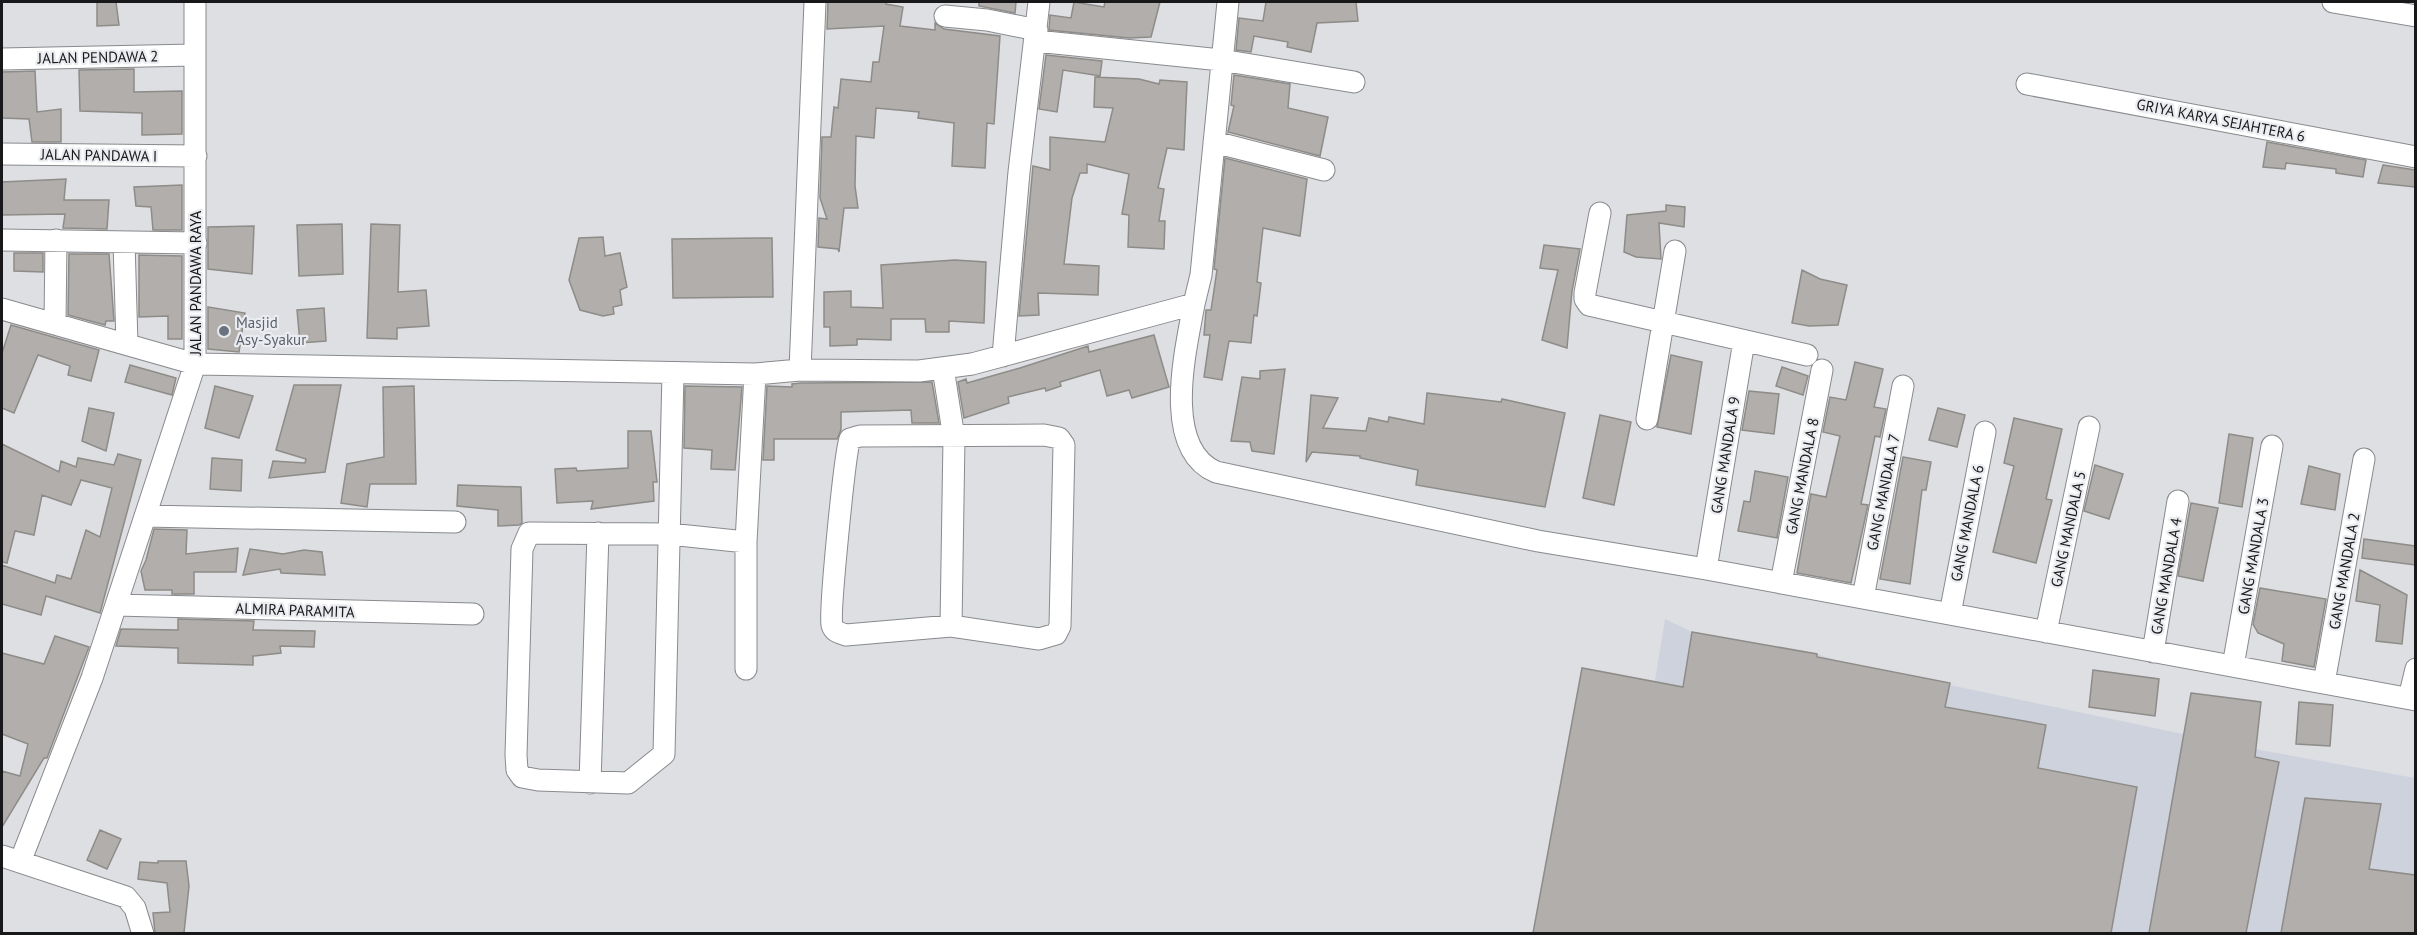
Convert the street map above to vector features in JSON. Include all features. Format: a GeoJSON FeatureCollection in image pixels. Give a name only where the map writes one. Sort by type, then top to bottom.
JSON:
{"type":"FeatureCollection","features":[{"type":"Feature","properties":{"kind":"street","name":"JALAN PANDAWA RAYA"},"geometry":{"type":"LineString","coordinates":[[2,310],[195,364],[195,2]]}},
{"type":"Feature","properties":{"kind":"street"},"geometry":{"type":"LineString","coordinates":[[800,370],[815,2]]}},
{"type":"Feature","properties":{"kind":"street"},"geometry":{"type":"LineString","coordinates":[[1003,356],[1019,172],[1039,2]]}},
{"type":"Feature","properties":{"kind":"street"},"geometry":{"type":"LineString","coordinates":[[1228,2],[1202,275],[1194,304],[1180,394],[1185,432],[1200,461],[1216,472],[1538,541],[1706,569],[2412,699],[2415,669]]}},
{"type":"Feature","properties":{"kind":"street"},"geometry":{"type":"LineString","coordinates":[[2333,2],[2415,16]]}},
{"type":"Feature","properties":{"kind":"street"},"geometry":{"type":"LineString","coordinates":[[945,16],[987,20],[1036,36],[1221,60],[1354,82]]}},
{"type":"Feature","properties":{"kind":"street","name":"JALAN PENDAWA 2"},"geometry":{"type":"LineString","coordinates":[[2,59],[194,55]]}},
{"type":"Feature","properties":{"kind":"street","name":"GRIYA KARYA SEJAHTERA 6"},"geometry":{"type":"LineString","coordinates":[[2027,84],[2415,157]]}},
{"type":"Feature","properties":{"kind":"street"},"geometry":{"type":"LineString","coordinates":[[1214,142],[1323,170]]}},
{"type":"Feature","properties":{"kind":"street","name":"JALAN PANDAWA I"},"geometry":{"type":"LineString","coordinates":[[2,154],[196,156]]}},
{"type":"Feature","properties":{"kind":"street"},"geometry":{"type":"LineString","coordinates":[[1600,213],[1585,299],[1589,305],[1744,341]]}},
{"type":"Feature","properties":{"kind":"street"},"geometry":{"type":"LineString","coordinates":[[2,240],[195,243]]}},
{"type":"Feature","properties":{"kind":"street"},"geometry":{"type":"LineString","coordinates":[[56,240],[56,324]]}},
{"type":"Feature","properties":{"kind":"street"},"geometry":{"type":"LineString","coordinates":[[124,242],[127,344]]}},
{"type":"Feature","properties":{"kind":"street"},"geometry":{"type":"LineString","coordinates":[[1647,419],[1675,251]]}},
{"type":"Feature","properties":{"kind":"street"},"geometry":{"type":"LineString","coordinates":[[143,933],[135,908],[126,897],[11,859],[92,678],[195,364],[755,374],[800,370],[919,371],[1003,356],[1194,304]]}},
{"type":"Feature","properties":{"kind":"street","name":"GANG MANDALA 8"},"geometry":{"type":"LineString","coordinates":[[1744,341],[1815,363],[1781,583]]}},
{"type":"Feature","properties":{"kind":"street","name":"GANG MANDALA 9"},"geometry":{"type":"LineString","coordinates":[[1706,569],[1744,341]]}},
{"type":"Feature","properties":{"kind":"street"},"geometry":{"type":"LineString","coordinates":[[943,368],[954,438],[951,626]]}},
{"type":"Feature","properties":{"kind":"street"},"geometry":{"type":"LineString","coordinates":[[673,373],[669,534],[664,754],[628,783],[590,783],[522,777],[517,770],[522,549],[529,533],[669,534],[746,542]]}},
{"type":"Feature","properties":{"kind":"street"},"geometry":{"type":"LineString","coordinates":[[746,669],[746,542],[755,374]]}},
{"type":"Feature","properties":{"kind":"street","name":"GANG MANDALA 7"},"geometry":{"type":"LineString","coordinates":[[1863,598],[1903,386]]}},
{"type":"Feature","properties":{"kind":"street","name":"GANG MANDALA 5"},"geometry":{"type":"LineString","coordinates":[[2046,632],[2089,427]]}},
{"type":"Feature","properties":{"kind":"street","name":"GANG MANDALA 6"},"geometry":{"type":"LineString","coordinates":[[1950,614],[1984,432]]}},
{"type":"Feature","properties":{"kind":"street"},"geometry":{"type":"LineString","coordinates":[[1044,435],[1059,438],[1064,445],[1060,626],[1056,634],[1039,639],[951,626],[846,635],[837,633],[832,626],[832,599],[850,440],[860,436],[954,438],[1044,435]]}},
{"type":"Feature","properties":{"kind":"street","name":"GANG MANDALA 3"},"geometry":{"type":"LineString","coordinates":[[2233,666],[2272,446]]}},
{"type":"Feature","properties":{"kind":"street","name":"GANG MANDALA 2"},"geometry":{"type":"LineString","coordinates":[[2324,683],[2364,459]]}},
{"type":"Feature","properties":{"kind":"street","name":"GANG MANDALA 4"},"geometry":{"type":"LineString","coordinates":[[2153,652],[2178,501]]}},
{"type":"Feature","properties":{"kind":"street"},"geometry":{"type":"LineString","coordinates":[[145,516],[455,522]]}},
{"type":"Feature","properties":{"kind":"street"},"geometry":{"type":"LineString","coordinates":[[590,783],[598,533]]}},
{"type":"Feature","properties":{"kind":"street","name":"ALMIRA PARAMITA"},"geometry":{"type":"LineString","coordinates":[[116,605],[473,614]]}},
{"type":"Feature","properties":{"kind":"shaded area"},"geometry":{"type":"Polygon","coordinates":[[[1665,619],[1692,632],[1817,654],[1845,663],[2254,749],[2415,778],[2415,933],[1614,934],[1665,619]]]}},
{"type":"Feature","properties":{"kind":"building"},"geometry":{"type":"Polygon","coordinates":[[[97,2],[116,2],[119,25],[97,26],[97,2]]]}},
{"type":"Feature","properties":{"kind":"building"},"geometry":{"type":"Polygon","coordinates":[[[828,2],[886,2],[886,4],[903,7],[900,26],[935,30],[935,23],[944,29],[1000,36],[994,124],[987,123],[985,168],[952,166],[954,123],[918,118],[919,112],[876,108],[874,138],[856,136],[855,186],[858,208],[844,208],[839,252],[838,249],[818,247],[819,218],[827,219],[820,198],[822,137],[831,137],[834,107],[838,108],[841,79],[871,82],[873,62],[879,62],[884,26],[827,29],[828,2]]]}},
{"type":"Feature","properties":{"kind":"building"},"geometry":{"type":"Polygon","coordinates":[[[979,2],[1016,2],[1015,13],[979,6],[979,2]]]}},
{"type":"Feature","properties":{"kind":"building"},"geometry":{"type":"Polygon","coordinates":[[[1074,2],[1104,7],[1105,2],[1160,2],[1151,37],[1129,38],[1049,30],[1050,15],[1071,18],[1074,2]]]}},
{"type":"Feature","properties":{"kind":"building"},"geometry":{"type":"Polygon","coordinates":[[[1266,2],[1356,2],[1358,21],[1317,23],[1311,52],[1287,47],[1288,42],[1254,36],[1251,52],[1236,50],[1239,18],[1263,21],[1266,2]]]}},
{"type":"Feature","properties":{"kind":"building"},"geometry":{"type":"Polygon","coordinates":[[[1046,55],[1102,61],[1100,76],[1063,70],[1057,112],[1039,109],[1046,55]]]}},
{"type":"Feature","properties":{"kind":"building"},"geometry":{"type":"Polygon","coordinates":[[[134,69],[134,92],[182,91],[182,134],[142,135],[142,113],[80,111],[79,70],[134,69]]]}},
{"type":"Feature","properties":{"kind":"building"},"geometry":{"type":"Polygon","coordinates":[[[35,71],[37,112],[61,109],[61,142],[32,142],[29,119],[2,118],[2,72],[35,71]]]}},
{"type":"Feature","properties":{"kind":"building"},"geometry":{"type":"Polygon","coordinates":[[[1234,75],[1290,84],[1288,108],[1328,117],[1320,156],[1228,132],[1234,106],[1231,105],[1234,75]]]}},
{"type":"Feature","properties":{"kind":"building"},"geometry":{"type":"Polygon","coordinates":[[[1095,77],[1139,79],[1159,84],[1160,80],[1187,82],[1184,150],[1167,148],[1158,188],[1164,189],[1159,221],[1165,221],[1164,249],[1128,247],[1129,215],[1122,214],[1129,174],[1087,164],[1087,173],[1080,173],[1072,198],[1064,264],[1099,266],[1098,295],[1038,293],[1039,315],[1019,316],[1033,166],[1050,170],[1050,137],[1105,142],[1113,108],[1094,107],[1095,77]]]}},
{"type":"Feature","properties":{"kind":"building"},"geometry":{"type":"Polygon","coordinates":[[[2267,142],[2366,160],[2363,177],[2336,173],[2336,169],[2286,163],[2285,169],[2263,167],[2267,142]]]}},
{"type":"Feature","properties":{"kind":"building"},"geometry":{"type":"Polygon","coordinates":[[[1225,158],[1307,179],[1300,236],[1263,228],[1257,282],[1261,283],[1251,343],[1229,341],[1222,380],[1204,377],[1210,335],[1204,335],[1206,310],[1211,310],[1217,270],[1214,269],[1225,158]]]}},
{"type":"Feature","properties":{"kind":"building"},"geometry":{"type":"Polygon","coordinates":[[[2383,165],[2415,170],[2415,187],[2378,183],[2383,165]]]}},
{"type":"Feature","properties":{"kind":"building"},"geometry":{"type":"Polygon","coordinates":[[[66,179],[64,200],[109,200],[107,229],[63,228],[65,214],[2,215],[2,182],[66,179]]]}},
{"type":"Feature","properties":{"kind":"building"},"geometry":{"type":"Polygon","coordinates":[[[182,185],[182,230],[153,230],[151,207],[136,206],[134,187],[182,185]]]}},
{"type":"Feature","properties":{"kind":"building"},"geometry":{"type":"Polygon","coordinates":[[[1666,205],[1685,207],[1684,227],[1659,223],[1661,259],[1636,257],[1624,252],[1627,215],[1666,211],[1666,205]]]}},
{"type":"Feature","properties":{"kind":"building"},"geometry":{"type":"Polygon","coordinates":[[[342,224],[343,274],[299,276],[297,225],[342,224]]]}},
{"type":"Feature","properties":{"kind":"building"},"geometry":{"type":"Polygon","coordinates":[[[371,224],[400,225],[398,292],[426,290],[429,326],[397,328],[397,339],[367,338],[371,224]]]}},
{"type":"Feature","properties":{"kind":"building"},"geometry":{"type":"Polygon","coordinates":[[[254,226],[252,274],[208,269],[208,227],[254,226]]]}},
{"type":"Feature","properties":{"kind":"building"},"geometry":{"type":"Polygon","coordinates":[[[603,237],[605,256],[620,253],[627,287],[620,290],[622,305],[613,307],[614,314],[603,316],[580,310],[569,280],[579,238],[603,237]]]}},
{"type":"Feature","properties":{"kind":"building"},"geometry":{"type":"Polygon","coordinates":[[[772,238],[773,297],[673,298],[672,239],[772,238]]]}},
{"type":"Feature","properties":{"kind":"building"},"geometry":{"type":"Polygon","coordinates":[[[1544,245],[1580,249],[1572,291],[1567,348],[1542,340],[1558,270],[1540,268],[1544,245]]]}},
{"type":"Feature","properties":{"kind":"building"},"geometry":{"type":"Polygon","coordinates":[[[14,253],[43,253],[43,272],[14,271],[14,253]]]}},
{"type":"Feature","properties":{"kind":"building"},"geometry":{"type":"Polygon","coordinates":[[[69,254],[109,254],[114,321],[106,321],[105,325],[68,315],[69,254]]]}},
{"type":"Feature","properties":{"kind":"building"},"geometry":{"type":"Polygon","coordinates":[[[139,255],[182,256],[182,339],[168,339],[168,316],[139,317],[139,255]]]}},
{"type":"Feature","properties":{"kind":"building"},"geometry":{"type":"Polygon","coordinates":[[[955,260],[986,262],[984,323],[949,321],[949,332],[926,332],[925,319],[891,319],[891,340],[857,339],[857,345],[830,346],[830,327],[824,327],[824,292],[851,291],[851,307],[883,308],[881,265],[955,260]]]}},
{"type":"Feature","properties":{"kind":"building"},"geometry":{"type":"Polygon","coordinates":[[[1802,270],[1820,279],[1847,285],[1838,325],[1809,326],[1792,323],[1802,270]]]}},
{"type":"Feature","properties":{"kind":"building","name":"Masjid Asy-Syakur"},"geometry":{"type":"Polygon","coordinates":[[[208,307],[245,313],[239,352],[208,349],[208,307]]]}},
{"type":"Feature","properties":{"kind":"building"},"geometry":{"type":"Polygon","coordinates":[[[324,308],[326,341],[300,343],[297,310],[324,308]]]}},
{"type":"Feature","properties":{"kind":"building"},"geometry":{"type":"Polygon","coordinates":[[[11,325],[99,350],[91,381],[68,375],[70,366],[38,355],[14,413],[2,408],[2,353],[11,325]]]}},
{"type":"Feature","properties":{"kind":"building"},"geometry":{"type":"Polygon","coordinates":[[[1154,335],[1169,387],[1132,398],[1129,390],[1107,396],[1100,370],[1060,382],[1061,386],[1046,391],[1045,388],[1008,397],[1009,403],[964,418],[958,382],[966,379],[967,383],[1088,346],[1089,352],[1154,335]]]}},
{"type":"Feature","properties":{"kind":"building"},"geometry":{"type":"Polygon","coordinates":[[[1671,355],[1702,362],[1691,434],[1657,427],[1671,355]]]}},
{"type":"Feature","properties":{"kind":"building"},"geometry":{"type":"Polygon","coordinates":[[[1855,362],[1883,369],[1874,407],[1886,409],[1880,437],[1875,436],[1861,504],[1868,505],[1851,583],[1797,573],[1811,494],[1826,497],[1840,436],[1823,432],[1830,397],[1846,400],[1855,362]]]}},
{"type":"Feature","properties":{"kind":"building"},"geometry":{"type":"Polygon","coordinates":[[[130,365],[176,378],[172,395],[125,382],[130,365]]]}},
{"type":"Feature","properties":{"kind":"building"},"geometry":{"type":"Polygon","coordinates":[[[1782,367],[1808,376],[1803,395],[1776,386],[1782,367]]]}},
{"type":"Feature","properties":{"kind":"building"},"geometry":{"type":"Polygon","coordinates":[[[1285,369],[1274,454],[1252,451],[1250,442],[1231,441],[1242,377],[1260,379],[1260,371],[1285,369]]]}},
{"type":"Feature","properties":{"kind":"building"},"geometry":{"type":"Polygon","coordinates":[[[932,382],[939,423],[912,423],[911,410],[841,412],[841,430],[837,439],[774,439],[774,460],[763,460],[767,386],[792,387],[792,384],[801,383],[932,382]]]}},
{"type":"Feature","properties":{"kind":"building"},"geometry":{"type":"Polygon","coordinates":[[[294,385],[341,385],[325,472],[269,478],[273,461],[305,463],[306,459],[276,450],[294,385]]]}},
{"type":"Feature","properties":{"kind":"building"},"geometry":{"type":"Polygon","coordinates":[[[215,386],[253,396],[239,438],[205,428],[215,386]]]}},
{"type":"Feature","properties":{"kind":"building"},"geometry":{"type":"Polygon","coordinates":[[[414,386],[416,484],[370,484],[367,507],[341,503],[347,464],[384,457],[383,387],[414,386]]]}},
{"type":"Feature","properties":{"kind":"building"},"geometry":{"type":"Polygon","coordinates":[[[685,386],[742,387],[735,470],[711,469],[712,450],[684,448],[685,386]]]}},
{"type":"Feature","properties":{"kind":"building"},"geometry":{"type":"Polygon","coordinates":[[[1749,391],[1779,394],[1774,434],[1742,430],[1749,391]]]}},
{"type":"Feature","properties":{"kind":"building"},"geometry":{"type":"Polygon","coordinates":[[[1427,393],[1501,402],[1502,399],[1565,413],[1545,507],[1416,485],[1418,470],[1360,458],[1360,456],[1312,452],[1306,462],[1311,395],[1338,398],[1323,428],[1366,431],[1369,418],[1388,422],[1389,417],[1424,424],[1427,393]]]}},
{"type":"Feature","properties":{"kind":"building"},"geometry":{"type":"Polygon","coordinates":[[[89,408],[114,413],[106,451],[82,441],[89,408]]]}},
{"type":"Feature","properties":{"kind":"building"},"geometry":{"type":"Polygon","coordinates":[[[1938,408],[1965,415],[1957,447],[1929,440],[1938,408]]]}},
{"type":"Feature","properties":{"kind":"building"},"geometry":{"type":"Polygon","coordinates":[[[1600,415],[1631,422],[1614,505],[1583,498],[1600,415]]]}},
{"type":"Feature","properties":{"kind":"building"},"geometry":{"type":"Polygon","coordinates":[[[2014,418],[2062,429],[2046,499],[2052,500],[2036,563],[1993,552],[2014,466],[2004,463],[2014,418]]]}},
{"type":"Feature","properties":{"kind":"building"},"geometry":{"type":"Polygon","coordinates":[[[628,431],[651,431],[657,482],[653,482],[654,501],[591,509],[593,501],[557,503],[555,469],[576,468],[577,471],[628,468],[628,431]]]}},
{"type":"Feature","properties":{"kind":"building"},"geometry":{"type":"Polygon","coordinates":[[[2229,434],[2253,438],[2242,507],[2219,503],[2229,434]]]}},
{"type":"Feature","properties":{"kind":"building"},"geometry":{"type":"Polygon","coordinates":[[[2,444],[59,472],[61,461],[76,467],[78,458],[114,465],[118,454],[141,460],[100,613],[46,596],[41,615],[2,604],[2,565],[55,583],[57,575],[71,579],[86,530],[100,537],[112,488],[81,480],[71,505],[42,495],[34,535],[15,531],[7,563],[2,562],[2,444]]]}},
{"type":"Feature","properties":{"kind":"building"},"geometry":{"type":"Polygon","coordinates":[[[1903,457],[1931,462],[1926,490],[1922,490],[1910,584],[1880,579],[1903,457]]]}},
{"type":"Feature","properties":{"kind":"building"},"geometry":{"type":"Polygon","coordinates":[[[212,458],[242,460],[241,491],[210,489],[212,458]]]}},
{"type":"Feature","properties":{"kind":"building"},"geometry":{"type":"Polygon","coordinates":[[[2095,465],[2123,474],[2109,519],[2084,511],[2095,465]]]}},
{"type":"Feature","properties":{"kind":"building"},"geometry":{"type":"Polygon","coordinates":[[[2309,466],[2340,474],[2335,510],[2301,504],[2309,466]]]}},
{"type":"Feature","properties":{"kind":"building"},"geometry":{"type":"Polygon","coordinates":[[[1755,471],[1788,477],[1777,538],[1738,531],[1744,501],[1750,502],[1755,471]]]}},
{"type":"Feature","properties":{"kind":"building"},"geometry":{"type":"Polygon","coordinates":[[[458,485],[521,487],[522,523],[498,526],[498,510],[457,506],[458,485]]]}},
{"type":"Feature","properties":{"kind":"building"},"geometry":{"type":"Polygon","coordinates":[[[2191,503],[2218,508],[2203,581],[2178,576],[2191,503]]]}},
{"type":"Feature","properties":{"kind":"building"},"geometry":{"type":"Polygon","coordinates":[[[154,529],[187,530],[186,554],[238,548],[236,572],[194,572],[194,594],[172,594],[172,590],[145,590],[141,571],[154,529]]]}},
{"type":"Feature","properties":{"kind":"building"},"geometry":{"type":"Polygon","coordinates":[[[2364,539],[2415,546],[2415,565],[2362,558],[2364,539]]]}},
{"type":"Feature","properties":{"kind":"building"},"geometry":{"type":"Polygon","coordinates":[[[250,549],[283,554],[304,550],[322,552],[325,575],[281,573],[280,569],[243,575],[250,549]]]}},
{"type":"Feature","properties":{"kind":"building"},"geometry":{"type":"Polygon","coordinates":[[[2360,570],[2407,595],[2402,644],[2376,641],[2380,605],[2356,601],[2360,570]]]}},
{"type":"Feature","properties":{"kind":"building"},"geometry":{"type":"Polygon","coordinates":[[[2260,588],[2326,599],[2314,667],[2282,661],[2284,644],[2258,633],[2253,624],[2260,588]]]}},
{"type":"Feature","properties":{"kind":"building"},"geometry":{"type":"Polygon","coordinates":[[[178,619],[254,621],[253,630],[315,631],[314,647],[280,646],[281,653],[253,656],[253,665],[178,663],[178,648],[116,646],[121,629],[178,630],[178,619]]]}},
{"type":"Feature","properties":{"kind":"building"},"geometry":{"type":"Polygon","coordinates":[[[1692,632],[1817,654],[1817,657],[1950,683],[1945,707],[2046,725],[2038,768],[2137,787],[2111,933],[1533,933],[1582,668],[1683,687],[1692,632]]]}},
{"type":"Feature","properties":{"kind":"building"},"geometry":{"type":"Polygon","coordinates":[[[55,636],[89,647],[47,758],[44,758],[2,827],[2,771],[20,776],[28,744],[2,734],[2,653],[44,664],[55,636]]]}},
{"type":"Feature","properties":{"kind":"building"},"geometry":{"type":"Polygon","coordinates":[[[2093,670],[2159,679],[2155,716],[2089,707],[2093,670]]]}},
{"type":"Feature","properties":{"kind":"building"},"geometry":{"type":"Polygon","coordinates":[[[2191,693],[2261,702],[2255,757],[2279,762],[2246,933],[2149,933],[2191,693]]]}},
{"type":"Feature","properties":{"kind":"building"},"geometry":{"type":"Polygon","coordinates":[[[2299,702],[2333,705],[2330,746],[2296,744],[2299,702]]]}},
{"type":"Feature","properties":{"kind":"building"},"geometry":{"type":"Polygon","coordinates":[[[2305,798],[2381,804],[2369,869],[2415,875],[2415,933],[2281,933],[2305,798]]]}},
{"type":"Feature","properties":{"kind":"building"},"geometry":{"type":"Polygon","coordinates":[[[100,830],[121,839],[107,869],[87,860],[100,830]]]}},
{"type":"Feature","properties":{"kind":"building"},"geometry":{"type":"Polygon","coordinates":[[[158,861],[186,861],[189,886],[184,933],[155,933],[153,913],[170,912],[167,883],[138,879],[140,862],[158,863],[158,861]]]}},
{"type":"Feature","properties":{"kind":"place","name":"Masjid Asy-Syakur"},"geometry":{"type":"Point","coordinates":[224,331]}}]}
